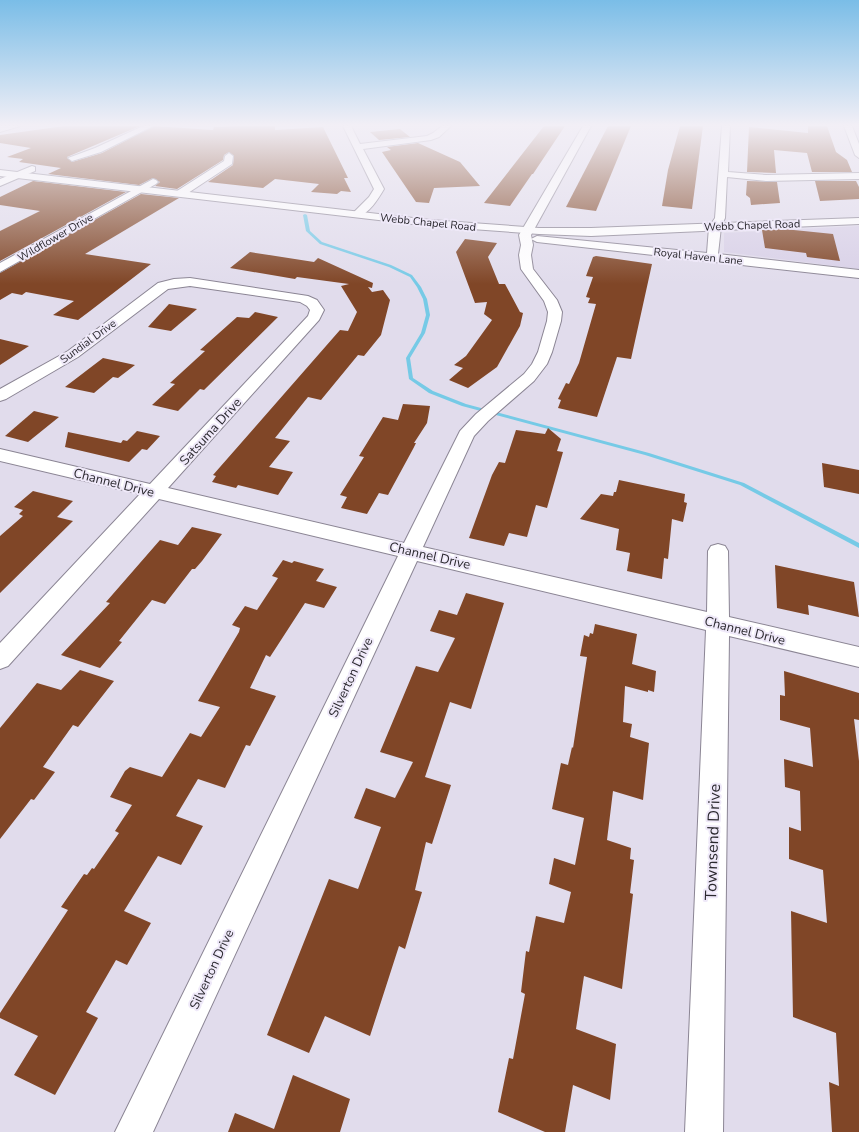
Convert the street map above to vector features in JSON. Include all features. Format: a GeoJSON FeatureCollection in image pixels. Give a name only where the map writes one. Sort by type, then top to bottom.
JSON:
{"type":"FeatureCollection","features":[{"type":"Feature","properties":{"kind":"main road","name":"Webb Chapel Road"},"geometry":{"type":"LineString","coordinates":[[44,179],[361,210]]}},
{"type":"Feature","properties":{"kind":"main road","name":"Webb Chapel Road"},"geometry":{"type":"LineString","coordinates":[[123,179],[193,186],[361,210],[458,226],[532,233],[591,232],[859,211]]}},
{"type":"Feature","properties":{"kind":"main road"},"geometry":{"type":"LineString","coordinates":[[834,212],[847,221]]}},
{"type":"Feature","properties":{"kind":"main road","name":"Webb Chapel Road"},"geometry":{"type":"LineString","coordinates":[[718,222],[859,221]]}},
{"type":"Feature","properties":{"kind":"street"},"geometry":{"type":"LineString","coordinates":[[0,184],[11,179]]}},
{"type":"Feature","properties":{"kind":"street"},"geometry":{"type":"LineString","coordinates":[[181,193],[204,179]]}},
{"type":"Feature","properties":{"kind":"street"},"geometry":{"type":"LineString","coordinates":[[361,210],[373,199],[378,189],[373,179]]}},
{"type":"Feature","properties":{"kind":"street"},"geometry":{"type":"LineString","coordinates":[[532,233],[559,179]]}},
{"type":"Feature","properties":{"kind":"street"},"geometry":{"type":"LineString","coordinates":[[712,256],[718,222],[722,179]]}},
{"type":"Feature","properties":{"kind":"street","name":"Wildflower Drive"},"geometry":{"type":"LineString","coordinates":[[0,268],[153,182]]}},
{"type":"Feature","properties":{"kind":"street","name":"Royal Haven Lane"},"geometry":{"type":"LineString","coordinates":[[532,233],[859,274]]}},
{"type":"Feature","properties":{"kind":"street","name":"Silverton Drive"},"geometry":{"type":"LineString","coordinates":[[134,1132],[409,550],[466,435],[487,412],[527,379],[537,368],[543,357],[555,320],[555,312],[550,300],[533,281],[525,267],[524,255],[532,233]]}},
{"type":"Feature","properties":{"kind":"street","name":"Satsuma Drive"},"geometry":{"type":"LineString","coordinates":[[0,659],[155,492],[314,317],[317,310],[312,303],[303,299],[190,282],[174,283]]}},
{"type":"Feature","properties":{"kind":"street","name":"Sundial Drive"},"geometry":{"type":"LineString","coordinates":[[0,396],[73,354],[155,291],[174,283]]}},
{"type":"Feature","properties":{"kind":"street","name":"Channel Drive"},"geometry":{"type":"LineString","coordinates":[[0,455],[718,623],[859,658]]}},
{"type":"Feature","properties":{"kind":"street","name":"Townsend Drive"},"geometry":{"type":"LineString","coordinates":[[704,1132],[718,623],[718,551]]}},
{"type":"Feature","properties":{"kind":"shaded area"},"geometry":{"type":"Polygon","coordinates":[[[859,226],[859,269],[724,252],[724,233],[859,226]]]}},
{"type":"Feature","properties":{"kind":"building"},"geometry":{"type":"Polygon","coordinates":[[[88,179],[151,179],[139,185],[88,179]]]}},
{"type":"Feature","properties":{"kind":"building"},"geometry":{"type":"Polygon","coordinates":[[[154,179],[193,179],[177,189],[155,186],[160,182],[154,179]]]}},
{"type":"Feature","properties":{"kind":"building"},"geometry":{"type":"Polygon","coordinates":[[[213,179],[344,179],[351,192],[341,191],[337,194],[311,192],[319,184],[275,179],[263,188],[208,182],[213,179]]]}},
{"type":"Feature","properties":{"kind":"building"},"geometry":{"type":"Polygon","coordinates":[[[400,179],[474,179],[480,186],[434,188],[429,203],[416,202],[400,179]]]}},
{"type":"Feature","properties":{"kind":"building"},"geometry":{"type":"Polygon","coordinates":[[[503,179],[529,179],[510,206],[484,203],[503,179]]]}},
{"type":"Feature","properties":{"kind":"building"},"geometry":{"type":"Polygon","coordinates":[[[581,179],[609,179],[596,211],[566,207],[581,179]]]}},
{"type":"Feature","properties":{"kind":"building"},"geometry":{"type":"Polygon","coordinates":[[[667,179],[696,179],[692,209],[662,206],[667,179]]]}},
{"type":"Feature","properties":{"kind":"building"},"geometry":{"type":"Polygon","coordinates":[[[33,181],[126,192],[0,261],[0,231],[40,211],[0,205],[0,197],[33,181]]]}},
{"type":"Feature","properties":{"kind":"building"},"geometry":{"type":"Polygon","coordinates":[[[747,181],[777,182],[780,203],[751,205],[750,198],[746,195],[747,181]]]}},
{"type":"Feature","properties":{"kind":"building"},"geometry":{"type":"Polygon","coordinates":[[[815,181],[856,181],[859,187],[859,199],[820,201],[815,181]]]}},
{"type":"Feature","properties":{"kind":"building"},"geometry":{"type":"Polygon","coordinates":[[[141,194],[179,198],[85,254],[151,264],[90,311],[78,320],[53,315],[74,301],[26,292],[22,295],[12,293],[0,300],[0,273],[141,194]]]}},
{"type":"Feature","properties":{"kind":"building"},"geometry":{"type":"Polygon","coordinates":[[[784,229],[833,234],[840,261],[807,257],[806,253],[765,248],[762,230],[784,229]]]}},
{"type":"Feature","properties":{"kind":"building"},"geometry":{"type":"Polygon","coordinates":[[[465,239],[497,243],[488,257],[499,284],[505,284],[520,312],[523,313],[520,326],[497,367],[468,388],[449,380],[463,368],[454,365],[466,356],[492,320],[484,314],[487,302],[475,303],[456,252],[465,239]]]}},
{"type":"Feature","properties":{"kind":"building"},"geometry":{"type":"Polygon","coordinates":[[[250,252],[314,262],[318,258],[373,283],[372,288],[368,287],[372,292],[383,290],[390,300],[381,335],[364,356],[358,355],[321,400],[308,397],[275,438],[290,441],[269,467],[293,472],[278,495],[238,485],[236,488],[212,482],[216,476],[213,475],[340,330],[348,331],[357,312],[341,286],[349,284],[297,277],[295,279],[230,268],[250,252]]]}},
{"type":"Feature","properties":{"kind":"building"},"geometry":{"type":"Polygon","coordinates":[[[596,256],[652,264],[631,359],[617,357],[597,417],[558,408],[561,400],[558,399],[566,383],[569,384],[579,363],[596,304],[588,303],[590,298],[586,297],[593,277],[586,276],[593,257],[596,256]]]}},
{"type":"Feature","properties":{"kind":"building"},"geometry":{"type":"Polygon","coordinates":[[[169,304],[197,309],[171,331],[148,327],[169,304]]]}},
{"type":"Feature","properties":{"kind":"building"},"geometry":{"type":"Polygon","coordinates":[[[255,312],[278,317],[204,390],[200,389],[178,411],[152,405],[175,384],[170,383],[205,351],[200,350],[237,317],[249,318],[255,312]]]}},
{"type":"Feature","properties":{"kind":"building"},"geometry":{"type":"Polygon","coordinates":[[[0,339],[29,346],[0,365],[0,339]]]}},
{"type":"Feature","properties":{"kind":"building"},"geometry":{"type":"Polygon","coordinates":[[[103,358],[135,365],[118,378],[113,377],[94,393],[65,387],[103,358]]]}},
{"type":"Feature","properties":{"kind":"building"},"geometry":{"type":"Polygon","coordinates":[[[403,404],[430,406],[427,423],[414,443],[416,443],[388,495],[379,493],[367,514],[341,508],[347,497],[340,495],[364,457],[359,456],[383,417],[398,420],[403,404]]]}},
{"type":"Feature","properties":{"kind":"building"},"geometry":{"type":"Polygon","coordinates":[[[34,411],[59,417],[28,442],[5,436],[34,411]]]}},
{"type":"Feature","properties":{"kind":"building"},"geometry":{"type":"Polygon","coordinates":[[[548,428],[561,439],[557,451],[563,452],[547,508],[536,505],[527,537],[509,533],[504,546],[469,538],[492,475],[499,462],[505,463],[516,430],[545,434],[548,428]]]}},
{"type":"Feature","properties":{"kind":"building"},"geometry":{"type":"Polygon","coordinates":[[[137,431],[160,436],[147,450],[142,449],[129,462],[65,447],[68,432],[121,443],[123,440],[127,441],[137,431]]]}},
{"type":"Feature","properties":{"kind":"building"},"geometry":{"type":"Polygon","coordinates":[[[822,463],[859,470],[859,494],[824,487],[822,463]]]}},
{"type":"Feature","properties":{"kind":"building"},"geometry":{"type":"Polygon","coordinates":[[[619,480],[685,494],[684,502],[687,503],[683,522],[672,519],[668,559],[664,558],[662,579],[627,571],[630,553],[616,550],[619,529],[580,519],[601,494],[613,496],[614,492],[616,492],[619,480]]]}},
{"type":"Feature","properties":{"kind":"building"},"geometry":{"type":"Polygon","coordinates":[[[33,491],[73,501],[57,517],[73,521],[0,593],[0,536],[23,516],[19,514],[23,510],[14,507],[33,491]]]}},
{"type":"Feature","properties":{"kind":"building"},"geometry":{"type":"Polygon","coordinates":[[[192,527],[222,534],[202,561],[195,569],[192,569],[165,604],[152,600],[119,641],[122,642],[100,668],[61,655],[110,603],[106,602],[160,540],[178,545],[192,527]]]}},
{"type":"Feature","properties":{"kind":"building"},"geometry":{"type":"Polygon","coordinates":[[[283,560],[292,563],[294,561],[324,569],[316,581],[337,587],[324,608],[305,603],[270,657],[266,655],[250,688],[276,696],[250,746],[246,745],[225,788],[198,779],[176,816],[203,826],[181,865],[158,856],[124,911],[151,923],[127,965],[116,960],[86,1012],[98,1018],[55,1095],[14,1075],[38,1036],[0,1018],[0,1013],[68,910],[61,907],[84,874],[87,875],[92,868],[94,869],[119,833],[115,831],[132,805],[110,797],[125,771],[130,767],[162,777],[190,733],[201,737],[220,707],[198,701],[239,632],[240,628],[232,625],[245,606],[257,610],[278,578],[272,576],[283,560]]]}},
{"type":"Feature","properties":{"kind":"building"},"geometry":{"type":"Polygon","coordinates":[[[775,565],[854,582],[859,617],[808,605],[809,615],[777,608],[775,565]]]}},
{"type":"Feature","properties":{"kind":"building"},"geometry":{"type":"Polygon","coordinates":[[[466,593],[504,603],[471,709],[450,702],[425,777],[451,785],[432,844],[426,842],[415,890],[422,892],[405,949],[399,946],[370,1036],[325,1016],[309,1053],[267,1035],[329,879],[358,889],[381,827],[354,818],[366,788],[395,798],[413,762],[380,752],[416,666],[438,672],[455,638],[430,631],[439,610],[457,615],[466,593]]]}},
{"type":"Feature","properties":{"kind":"building"},"geometry":{"type":"Polygon","coordinates":[[[595,624],[637,634],[632,664],[656,671],[654,692],[648,690],[648,692],[625,686],[623,722],[632,724],[630,737],[649,743],[643,800],[613,791],[607,840],[631,848],[630,859],[634,860],[630,893],[633,894],[622,989],[584,976],[576,1029],[616,1044],[610,1100],[573,1085],[565,1132],[545,1132],[498,1112],[509,1058],[513,1059],[525,994],[521,992],[526,951],[529,952],[536,916],[564,923],[571,892],[549,884],[554,858],[575,865],[584,818],[552,809],[561,763],[568,765],[572,747],[573,748],[587,657],[580,656],[584,635],[589,637],[590,633],[593,634],[595,624]]]}},
{"type":"Feature","properties":{"kind":"building"},"geometry":{"type":"Polygon","coordinates":[[[80,670],[114,681],[78,727],[73,725],[43,767],[55,772],[34,800],[31,799],[0,839],[0,728],[37,683],[61,690],[80,670]]]}},
{"type":"Feature","properties":{"kind":"building"},"geometry":{"type":"Polygon","coordinates":[[[784,671],[859,693],[859,720],[854,719],[859,761],[859,1132],[832,1132],[829,1082],[839,1086],[836,1033],[793,1017],[791,911],[827,923],[823,870],[789,859],[789,827],[801,831],[800,791],[785,787],[784,759],[813,767],[810,728],[780,720],[780,695],[785,696],[784,671]]]}},
{"type":"Feature","properties":{"kind":"building"},"geometry":{"type":"Polygon","coordinates":[[[293,1075],[350,1099],[340,1132],[228,1132],[235,1113],[274,1129],[293,1075]]]}},
{"type":"Feature","properties":{"kind":"waterway"},"geometry":{"type":"LineString","coordinates":[[305,215],[308,231],[321,243],[390,266],[411,276],[419,287],[425,299],[428,315],[423,333],[408,358],[411,379],[431,392],[464,405],[647,454],[742,484],[859,546]]}}]}
